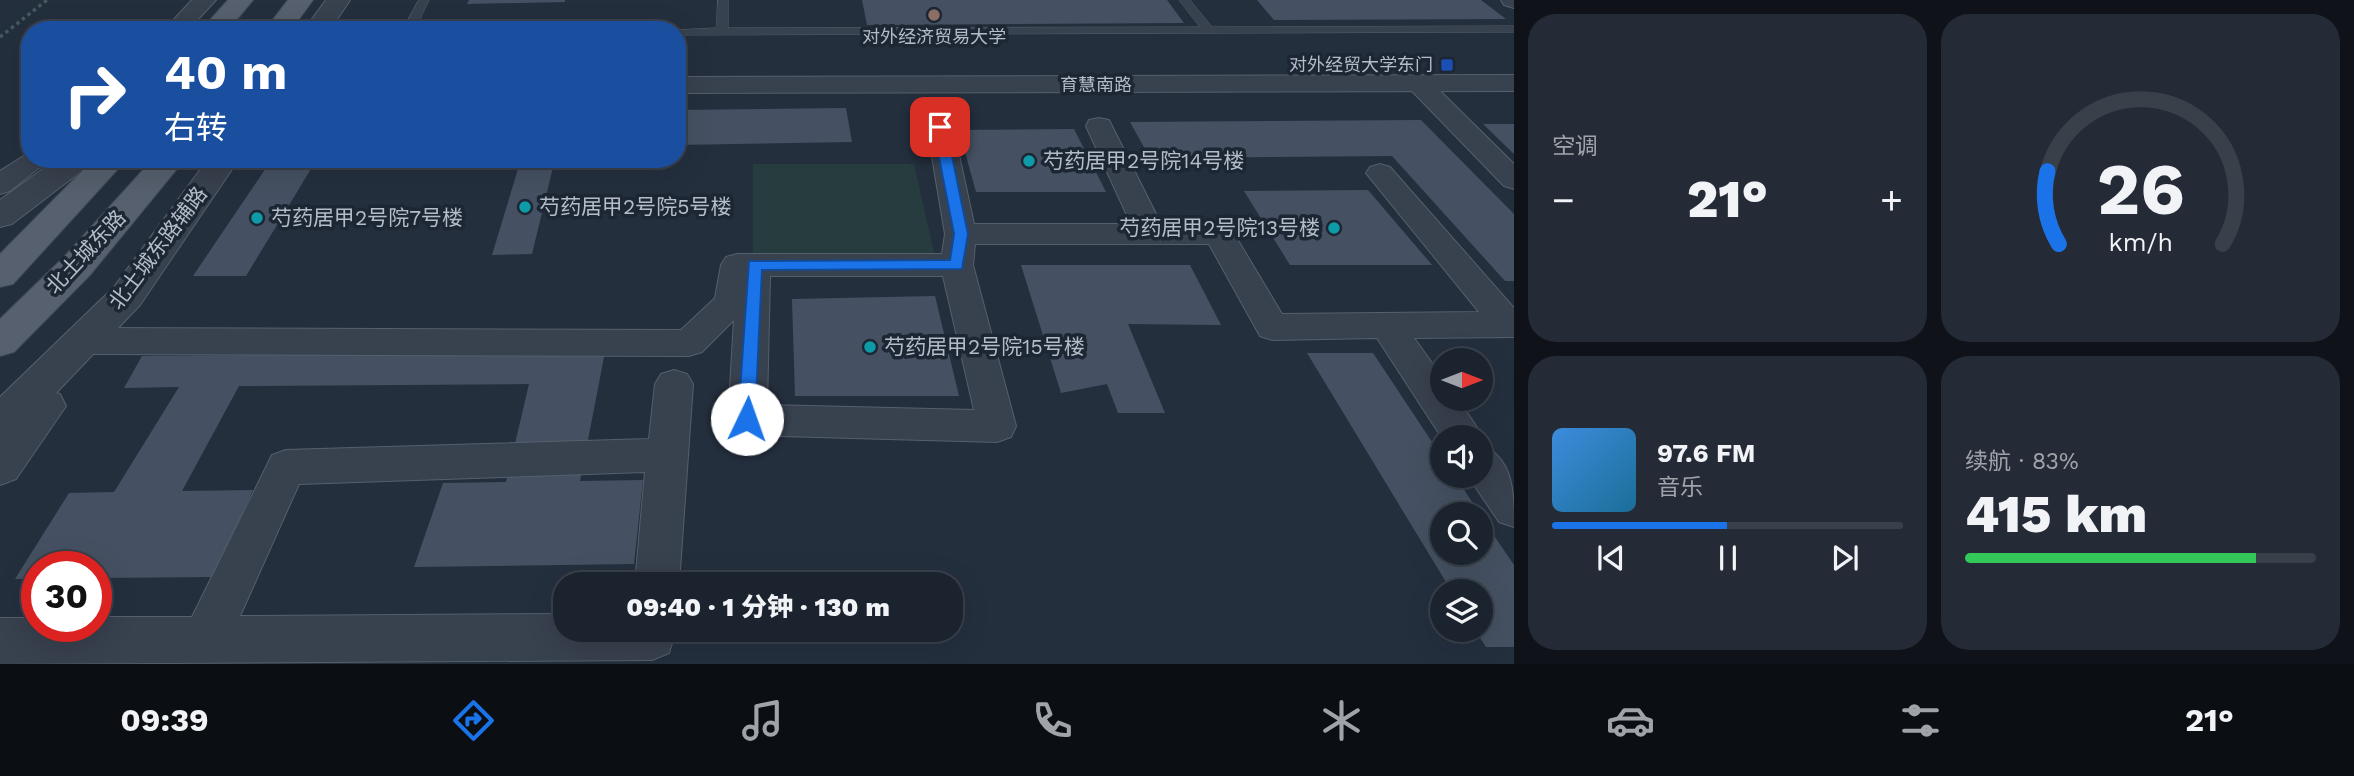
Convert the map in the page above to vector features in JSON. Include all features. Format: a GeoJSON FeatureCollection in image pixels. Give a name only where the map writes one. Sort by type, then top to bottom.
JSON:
{"type":"FeatureCollection","features":[{"type":"Feature","properties":{"kind":"main road"},"geometry":{"type":"LineString","coordinates":[[222,21],[241,0]]}},
{"type":"Feature","properties":{"kind":"main road"},"geometry":{"type":"LineString","coordinates":[[285,21],[301,0]]}},
{"type":"Feature","properties":{"kind":"main road"},"geometry":{"type":"LineString","coordinates":[[0,275],[103,168]]}},
{"type":"Feature","properties":{"kind":"main road","name":"北土城东路"},"geometry":{"type":"LineString","coordinates":[[0,342],[77,266],[162,168]]}},
{"type":"Feature","properties":{"kind":"main road"},"geometry":{"type":"LineString","coordinates":[[0,374],[77,266]]}},
{"type":"Feature","properties":{"kind":"street"},"geometry":{"type":"LineString","coordinates":[[184,21],[205,0]]}},
{"type":"Feature","properties":{"kind":"street"},"geometry":{"type":"LineString","coordinates":[[323,21],[338,0]]}},
{"type":"Feature","properties":{"kind":"street","name":"育慧南路"},"geometry":{"type":"LineString","coordinates":[[686,85],[1514,83]]}},
{"type":"Feature","properties":{"kind":"street"},"geometry":{"type":"LineString","coordinates":[[1419,84],[1514,180]]}},
{"type":"Feature","properties":{"kind":"street"},"geometry":{"type":"LineString","coordinates":[[1099,126],[1151,234]]}},
{"type":"Feature","properties":{"kind":"street"},"geometry":{"type":"LineString","coordinates":[[755,265],[747,419],[997,426],[959,250],[940,127]]}},
{"type":"Feature","properties":{"kind":"street"},"geometry":{"type":"LineString","coordinates":[[0,185],[24,168]]}},
{"type":"Feature","properties":{"kind":"street"},"geometry":{"type":"LineString","coordinates":[[0,216],[65,168]]}},
{"type":"Feature","properties":{"kind":"street","name":"北土城东路辅路"},"geometry":{"type":"LineString","coordinates":[[0,424],[127,296],[218,168]]}},
{"type":"Feature","properties":{"kind":"street"},"geometry":{"type":"LineString","coordinates":[[1380,173],[1511,324]]}},
{"type":"Feature","properties":{"kind":"street"},"geometry":{"type":"LineString","coordinates":[[0,258],[63,210]]}},
{"type":"Feature","properties":{"kind":"street"},"geometry":{"type":"LineString","coordinates":[[93,341],[688,342],[732,303],[737,265],[1151,234],[1219,234],[1272,327],[1511,324]]}},
{"type":"Feature","properties":{"kind":"street"},"geometry":{"type":"LineString","coordinates":[[0,466],[127,296]]}},
{"type":"Feature","properties":{"kind":"street"},"geometry":{"type":"LineString","coordinates":[[1387,326],[1455,425]]}},
{"type":"Feature","properties":{"kind":"street"},"geometry":{"type":"LineString","coordinates":[[658,572],[674,384]]}},
{"type":"Feature","properties":{"kind":"street"},"geometry":{"type":"LineString","coordinates":[[206,638],[286,467],[667,455]]}},
{"type":"Feature","properties":{"kind":"street"},"geometry":{"type":"LineString","coordinates":[[1493,479],[1514,509]]}},
{"type":"Feature","properties":{"kind":"street"},"geometry":{"type":"LineString","coordinates":[[0,641],[553,637]]}},
{"type":"Feature","properties":{"kind":"lane"},"geometry":{"type":"LineString","coordinates":[[414,21],[425,0]]}},
{"type":"Feature","properties":{"kind":"lane"},"geometry":{"type":"LineString","coordinates":[[722,32],[723,0]]}},
{"type":"Feature","properties":{"kind":"lane"},"geometry":{"type":"LineString","coordinates":[[1184,0],[1210,31]]}},
{"type":"Feature","properties":{"kind":"lane"},"geometry":{"type":"LineString","coordinates":[[686,32],[1514,29]]}},
{"type":"Feature","properties":{"kind":"path"},"geometry":{"type":"LineString","coordinates":[[0,37],[47,0]]}},
{"type":"Feature","properties":{"kind":"green space"},"geometry":{"type":"Polygon","coordinates":[[[753,164],[914,164],[936,261],[753,261],[753,164]]]}},
{"type":"Feature","properties":{"kind":"building"},"geometry":{"type":"Polygon","coordinates":[[[469,0],[565,0],[565,2],[467,4],[469,0]]]}},
{"type":"Feature","properties":{"kind":"building"},"geometry":{"type":"Polygon","coordinates":[[[862,0],[1167,0],[1184,23],[867,25],[862,0]]]}},
{"type":"Feature","properties":{"kind":"building"},"geometry":{"type":"Polygon","coordinates":[[[1257,0],[1481,0],[1506,19],[1274,20],[1257,0]]]}},
{"type":"Feature","properties":{"kind":"building"},"geometry":{"type":"Polygon","coordinates":[[[846,108],[852,142],[686,145],[686,110],[846,108]]]}},
{"type":"Feature","properties":{"kind":"building"},"geometry":{"type":"Polygon","coordinates":[[[1421,120],[1514,214],[1514,281],[1505,281],[1392,156],[1150,158],[1130,122],[1421,120]]]}},
{"type":"Feature","properties":{"kind":"building"},"geometry":{"type":"Polygon","coordinates":[[[1483,124],[1514,124],[1514,154],[1483,124]]]}},
{"type":"Feature","properties":{"kind":"building","name":"芍药居甲2号院14号楼"},"geometry":{"type":"Polygon","coordinates":[[[1074,129],[1106,192],[976,192],[959,130],[1074,129]]]}},
{"type":"Feature","properties":{"kind":"building","name":"芍药居甲2号院7号楼"},"geometry":{"type":"Polygon","coordinates":[[[266,168],[312,168],[246,276],[193,276],[266,168]]]}},
{"type":"Feature","properties":{"kind":"building","name":"芍药居甲2号院5号楼"},"geometry":{"type":"Polygon","coordinates":[[[518,168],[553,168],[532,254],[492,255],[518,168]]]}},
{"type":"Feature","properties":{"kind":"building","name":"芍药居甲2号院13号楼"},"geometry":{"type":"Polygon","coordinates":[[[1368,190],[1432,265],[1290,265],[1244,191],[1368,190]]]}},
{"type":"Feature","properties":{"kind":"building"},"geometry":{"type":"Polygon","coordinates":[[[1021,265],[1190,265],[1221,325],[1128,324],[1165,413],[1118,413],[1107,384],[1061,393],[1021,265]]]}},
{"type":"Feature","properties":{"kind":"building","name":"芍药居甲2号院15号楼"},"geometry":{"type":"Polygon","coordinates":[[[935,296],[959,396],[795,396],[792,299],[935,296]]]}},
{"type":"Feature","properties":{"kind":"building"},"geometry":{"type":"Polygon","coordinates":[[[605,352],[580,481],[643,480],[634,564],[414,567],[443,483],[506,482],[529,384],[239,386],[182,491],[253,490],[214,577],[112,578],[112,551],[33,551],[69,493],[114,492],[179,387],[124,388],[142,356],[605,352]]]}},
{"type":"Feature","properties":{"kind":"building"},"geometry":{"type":"Polygon","coordinates":[[[1307,353],[1373,353],[1430,439],[1430,488],[1463,488],[1472,502],[1430,502],[1430,556],[1307,353]]]}},
{"type":"Feature","properties":{"kind":"building"},"geometry":{"type":"Polygon","coordinates":[[[1493,534],[1514,565],[1514,647],[1486,647],[1483,642],[1493,642],[1493,579],[1444,579],[1436,565],[1493,565],[1493,534]]]}},
{"type":"Feature","properties":{"kind":"place","name":"对外经济贸易大学"},"geometry":{"type":"Point","coordinates":[934,15]}},
{"type":"Feature","properties":{"kind":"place","name":"对外经贸大学东门"},"geometry":{"type":"Point","coordinates":[1447,65]}},
{"type":"Feature","properties":{"kind":"place","name":"芍药居甲2号院14号楼"},"geometry":{"type":"Point","coordinates":[1029,161]}},
{"type":"Feature","properties":{"kind":"place","name":"芍药居甲2号院5号楼"},"geometry":{"type":"Point","coordinates":[525,207]}},
{"type":"Feature","properties":{"kind":"place","name":"芍药居甲2号院7号楼"},"geometry":{"type":"Point","coordinates":[257,218]}},
{"type":"Feature","properties":{"kind":"place","name":"芍药居甲2号院13号楼"},"geometry":{"type":"Point","coordinates":[1334,228]}},
{"type":"Feature","properties":{"kind":"place","name":"芍药居甲2号院15号楼"},"geometry":{"type":"Point","coordinates":[870,347]}},
{"type":"Feature","properties":{"kind":"route"},"geometry":{"type":"LineString","coordinates":[[747,419],[755,265],[957,265],[961,234],[940,127]]}}]}
